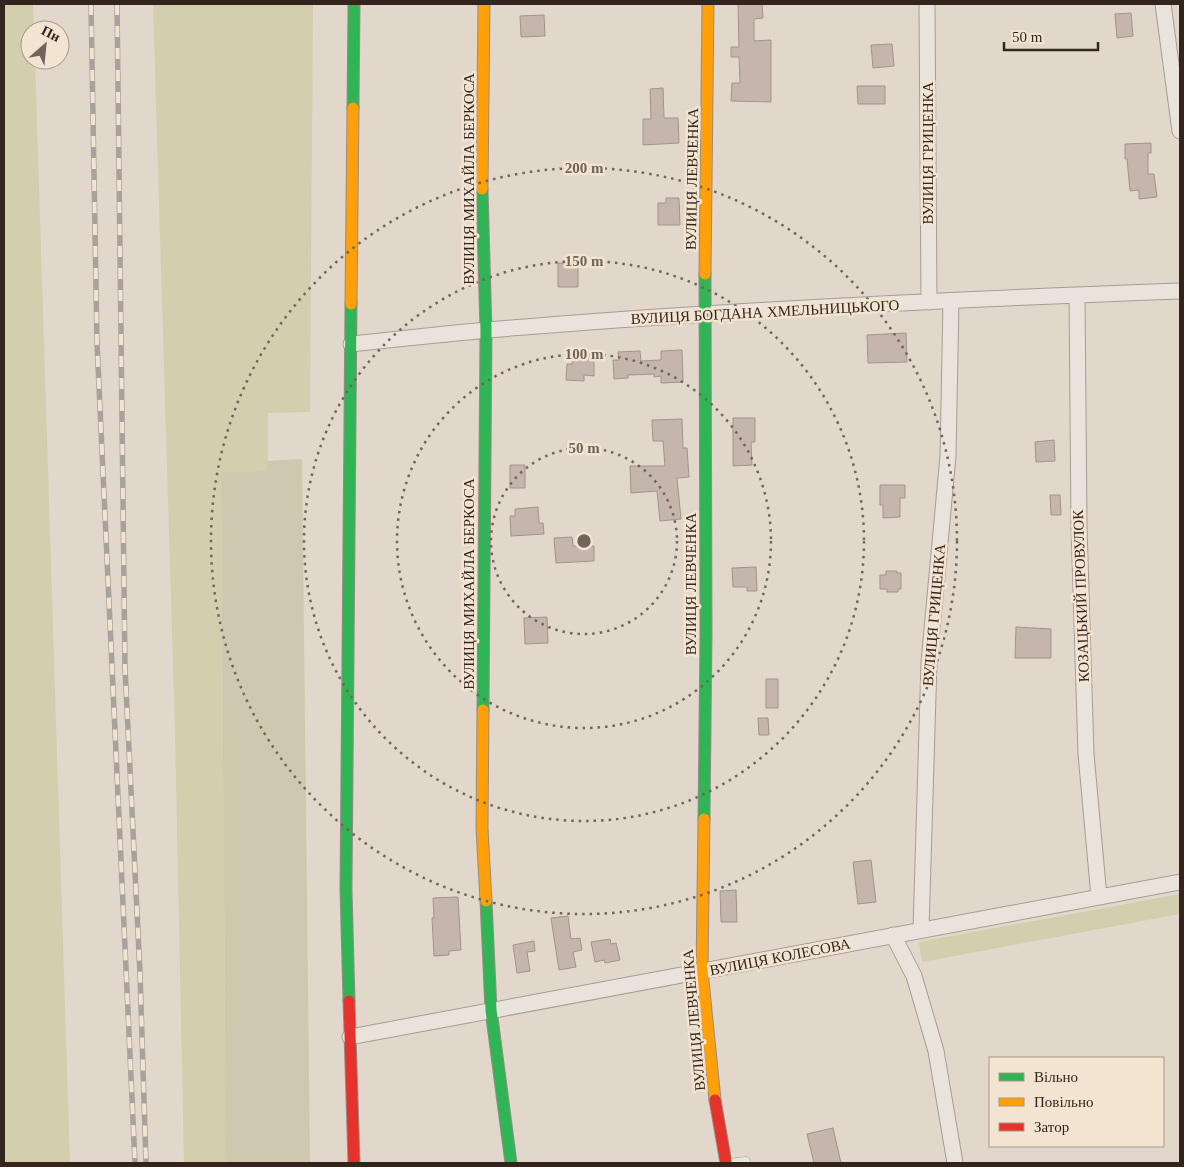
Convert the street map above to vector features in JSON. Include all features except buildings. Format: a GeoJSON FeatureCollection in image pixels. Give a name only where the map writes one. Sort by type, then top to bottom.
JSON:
{"type":"FeatureCollection","features":[{"type":"Feature","properties":{"kind":"street"},"geometry":{"type":"LineString","coordinates":[[354,4],[346,889],[354,1163]]}},
{"type":"Feature","properties":{"kind":"street","name":"ВУЛИЦЯ МИХАЙЛА БЕРКОСА"},"geometry":{"type":"LineString","coordinates":[[484,4],[482,190],[486,331],[482,828],[492,1010],[512,1163]]}},
{"type":"Feature","properties":{"kind":"street","name":"ВУЛИЦЯ ЛЕВЧЕНКА"},"geometry":{"type":"LineString","coordinates":[[708,4],[705,314],[706,634],[702,971],[715,1098],[726,1163]]}},
{"type":"Feature","properties":{"kind":"street","name":"ВУЛИЦЯ ГРИЦЕНКА"},"geometry":{"type":"LineString","coordinates":[[927,4],[929,302]]}},
{"type":"Feature","properties":{"kind":"street"},"geometry":{"type":"LineString","coordinates":[[1162,4],[1180,131]]}},
{"type":"Feature","properties":{"kind":"street","name":"ВУЛИЦЯ БОГДАНА ХМЕЛЬНИЦЬКОГО"},"geometry":{"type":"LineString","coordinates":[[351,344],[524,327],[705,314],[1180,291]]}},
{"type":"Feature","properties":{"kind":"street","name":"КОЗАЦЬКИЙ ПРОВУЛОК"},"geometry":{"type":"LineString","coordinates":[[1077,295],[1079,526],[1086,744],[1099,897]]}},
{"type":"Feature","properties":{"kind":"street","name":"ВУЛИЦЯ ГРИЦЕНКА"},"geometry":{"type":"LineString","coordinates":[[921,930],[929,662],[948,456],[951,301]]}},
{"type":"Feature","properties":{"kind":"street","name":"ВУЛИЦЯ КОЛЕСОВА"},"geometry":{"type":"LineString","coordinates":[[350,1037],[1180,882]]}},
{"type":"Feature","properties":{"kind":"street"},"geometry":{"type":"LineString","coordinates":[[893,935],[914,976],[936,1051],[954,1163]]}},
{"type":"Feature","properties":{"kind":"lane"},"geometry":{"type":"LineString","coordinates":[[726,1163],[746,1161]]}},
{"type":"Feature","properties":{"kind":"shaded area"},"geometry":{"type":"Polygon","coordinates":[[[4,4],[33,4],[34,20],[20,20],[20,70],[35,70],[70,1163],[4,1163],[4,4]]]}},
{"type":"Feature","properties":{"kind":"shaded area"},"geometry":{"type":"Polygon","coordinates":[[[153,4],[313,4],[310,412],[268,413],[268,471],[221,472],[226,1163],[184,1163],[175,732],[153,4]]]}},
{"type":"Feature","properties":{"kind":"shaded area"},"geometry":{"type":"Polygon","coordinates":[[[302,459],[310,1163],[226,1163],[221,472],[267,471],[267,461],[302,459]]]}},
{"type":"Feature","properties":{"kind":"shaded area"},"geometry":{"type":"Polygon","coordinates":[[[1180,894],[1180,914],[922,962],[919,942],[1180,894]]]}},
{"type":"Feature","properties":{"kind":"railway"},"geometry":{"type":"LineString","coordinates":[[91,4],[97,343],[135,1163]]}},
{"type":"Feature","properties":{"kind":"railway"},"geometry":{"type":"LineString","coordinates":[[117,4],[125,668],[140,973],[146,1163]]}},
{"type":"Feature","properties":{"kind":"traffic: fast"},"geometry":{"type":"LineString","coordinates":[[353,108],[354,4]]}},
{"type":"Feature","properties":{"kind":"traffic: fast"},"geometry":{"type":"LineString","coordinates":[[482,189],[486,331],[483,710]]}},
{"type":"Feature","properties":{"kind":"traffic: fast"},"geometry":{"type":"LineString","coordinates":[[704,819],[706,634],[705,274]]}},
{"type":"Feature","properties":{"kind":"traffic: fast"},"geometry":{"type":"LineString","coordinates":[[349,1001],[346,889],[351,304]]}},
{"type":"Feature","properties":{"kind":"traffic: fast"},"geometry":{"type":"LineString","coordinates":[[486,901],[491,1010],[511,1163]]}},
{"type":"Feature","properties":{"kind":"traffic: slow"},"geometry":{"type":"LineString","coordinates":[[482,189],[484,4]]}},
{"type":"Feature","properties":{"kind":"traffic: slow"},"geometry":{"type":"LineString","coordinates":[[705,274],[708,4]]}},
{"type":"Feature","properties":{"kind":"traffic: slow"},"geometry":{"type":"LineString","coordinates":[[351,304],[353,108]]}},
{"type":"Feature","properties":{"kind":"traffic: slow"},"geometry":{"type":"LineString","coordinates":[[483,710],[482,828],[486,901]]}},
{"type":"Feature","properties":{"kind":"traffic: slow"},"geometry":{"type":"LineString","coordinates":[[704,819],[702,971],[715,1100]]}},
{"type":"Feature","properties":{"kind":"traffic: jam"},"geometry":{"type":"LineString","coordinates":[[349,1001],[354,1163]]}},
{"type":"Feature","properties":{"kind":"traffic: jam"},"geometry":{"type":"LineString","coordinates":[[715,1100],[726,1163]]}}]}
